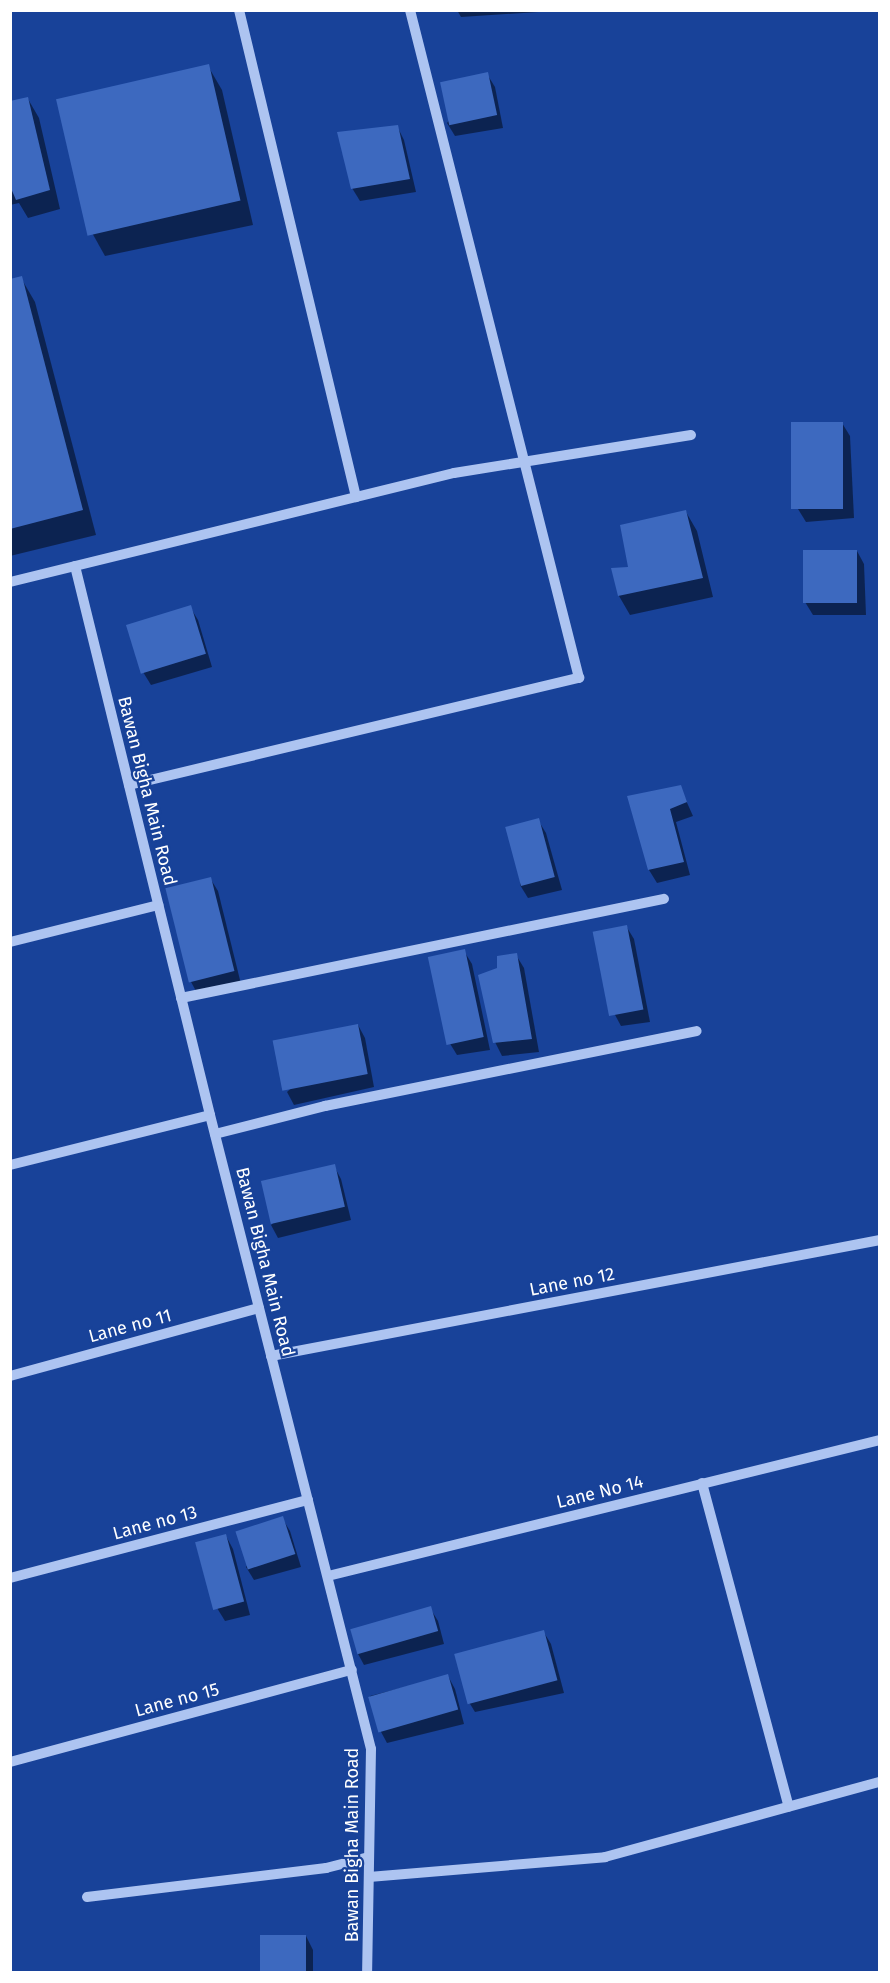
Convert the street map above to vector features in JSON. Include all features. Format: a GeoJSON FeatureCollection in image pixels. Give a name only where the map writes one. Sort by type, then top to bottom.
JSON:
{"type":"FeatureCollection","features":[{"type":"Feature","properties":{"kind":"street"},"geometry":{"type":"LineString","coordinates":[[239,10],[356,497]]}},
{"type":"Feature","properties":{"kind":"street"},"geometry":{"type":"LineString","coordinates":[[129,785],[579,678],[522,462],[410,10]]}},
{"type":"Feature","properties":{"kind":"street"},"geometry":{"type":"LineString","coordinates":[[10,582],[454,473],[691,435]]}},
{"type":"Feature","properties":{"kind":"street","name":"Bawan Bigha Main Road"},"geometry":{"type":"LineString","coordinates":[[75,566],[210,1115],[371,1749],[367,1972]]}},
{"type":"Feature","properties":{"kind":"street"},"geometry":{"type":"LineString","coordinates":[[181,998],[664,899]]}},
{"type":"Feature","properties":{"kind":"street"},"geometry":{"type":"LineString","coordinates":[[10,942],[158,904]]}},
{"type":"Feature","properties":{"kind":"street"},"geometry":{"type":"LineString","coordinates":[[216,1134],[325,1106],[697,1031]]}},
{"type":"Feature","properties":{"kind":"street"},"geometry":{"type":"LineString","coordinates":[[10,1165],[210,1115]]}},
{"type":"Feature","properties":{"kind":"street","name":"Lane no 12"},"geometry":{"type":"LineString","coordinates":[[271,1356],[879,1240]]}},
{"type":"Feature","properties":{"kind":"street","name":"Lane no 11"},"geometry":{"type":"LineString","coordinates":[[10,1376],[259,1308]]}},
{"type":"Feature","properties":{"kind":"street","name":"Lane No 14"},"geometry":{"type":"LineString","coordinates":[[328,1576],[879,1440]]}},
{"type":"Feature","properties":{"kind":"street"},"geometry":{"type":"LineString","coordinates":[[702,1483],[789,1807]]}},
{"type":"Feature","properties":{"kind":"street","name":"Lane no 13"},"geometry":{"type":"LineString","coordinates":[[10,1578],[308,1500]]}},
{"type":"Feature","properties":{"kind":"street","name":"Lane no 15"},"geometry":{"type":"LineString","coordinates":[[10,1762],[352,1670]]}},
{"type":"Feature","properties":{"kind":"street"},"geometry":{"type":"LineString","coordinates":[[369,1877],[605,1857],[879,1782]]}},
{"type":"Feature","properties":{"kind":"street"},"geometry":{"type":"LineString","coordinates":[[87,1897],[326,1868],[369,1857]]}},
{"type":"Feature","properties":{"kind":"building"},"geometry":{"type":"Polygon","coordinates":[[[209,64],[240,200],[88,236],[56,99],[209,64]]]}},
{"type":"Feature","properties":{"kind":"building"},"geometry":{"type":"Polygon","coordinates":[[[488,72],[497,115],[449,125],[440,82],[488,72]]]}},
{"type":"Feature","properties":{"kind":"building"},"geometry":{"type":"Polygon","coordinates":[[[28,97],[50,190],[16,200],[10,186],[10,101],[28,97]]]}},
{"type":"Feature","properties":{"kind":"building"},"geometry":{"type":"Polygon","coordinates":[[[398,125],[410,179],[351,189],[337,132],[398,125]]]}},
{"type":"Feature","properties":{"kind":"building"},"geometry":{"type":"Polygon","coordinates":[[[22,276],[83,510],[10,529],[10,279],[22,276]]]}},
{"type":"Feature","properties":{"kind":"building"},"geometry":{"type":"Polygon","coordinates":[[[791,422],[843,422],[843,509],[791,509],[791,422]]]}},
{"type":"Feature","properties":{"kind":"building"},"geometry":{"type":"Polygon","coordinates":[[[686,510],[703,578],[618,596],[611,568],[628,567],[620,525],[686,510]]]}},
{"type":"Feature","properties":{"kind":"building"},"geometry":{"type":"Polygon","coordinates":[[[803,550],[857,550],[857,603],[803,603],[803,550]]]}},
{"type":"Feature","properties":{"kind":"building"},"geometry":{"type":"Polygon","coordinates":[[[191,605],[206,654],[141,674],[126,625],[191,605]]]}},
{"type":"Feature","properties":{"kind":"building"},"geometry":{"type":"Polygon","coordinates":[[[681,785],[687,802],[670,809],[684,862],[648,870],[627,796],[681,785]]]}},
{"type":"Feature","properties":{"kind":"building"},"geometry":{"type":"Polygon","coordinates":[[[539,818],[555,877],[521,886],[505,827],[539,818]]]}},
{"type":"Feature","properties":{"kind":"building"},"geometry":{"type":"Polygon","coordinates":[[[211,877],[234,971],[189,982],[165,888],[211,877]]]}},
{"type":"Feature","properties":{"kind":"building"},"geometry":{"type":"Polygon","coordinates":[[[627,925],[643,1009],[609,1016],[593,932],[627,925]]]}},
{"type":"Feature","properties":{"kind":"building"},"geometry":{"type":"Polygon","coordinates":[[[465,949],[484,1037],[447,1045],[428,957],[465,949]]]}},
{"type":"Feature","properties":{"kind":"building"},"geometry":{"type":"Polygon","coordinates":[[[517,953],[532,1039],[493,1043],[478,975],[497,968],[497,956],[517,953]]]}},
{"type":"Feature","properties":{"kind":"building"},"geometry":{"type":"Polygon","coordinates":[[[358,1024],[368,1074],[282,1091],[273,1041],[358,1024]]]}},
{"type":"Feature","properties":{"kind":"building"},"geometry":{"type":"Polygon","coordinates":[[[335,1164],[345,1207],[271,1224],[261,1181],[335,1164]]]}},
{"type":"Feature","properties":{"kind":"building"},"geometry":{"type":"Polygon","coordinates":[[[283,1516],[295,1554],[248,1569],[235,1531],[283,1516]]]}},
{"type":"Feature","properties":{"kind":"building"},"geometry":{"type":"Polygon","coordinates":[[[226,1534],[244,1602],[213,1610],[195,1542],[226,1534]]]}},
{"type":"Feature","properties":{"kind":"building"},"geometry":{"type":"Polygon","coordinates":[[[431,1606],[438,1631],[357,1654],[350,1629],[431,1606]]]}},
{"type":"Feature","properties":{"kind":"building"},"geometry":{"type":"Polygon","coordinates":[[[544,1630],[557,1680],[468,1704],[454,1654],[544,1630]]]}},
{"type":"Feature","properties":{"kind":"building"},"geometry":{"type":"Polygon","coordinates":[[[448,1674],[458,1710],[378,1732],[368,1697],[448,1674]]]}},
{"type":"Feature","properties":{"kind":"building"},"geometry":{"type":"Polygon","coordinates":[[[260,1935],[306,1935],[306,1972],[260,1972],[260,1935]]]}}]}
